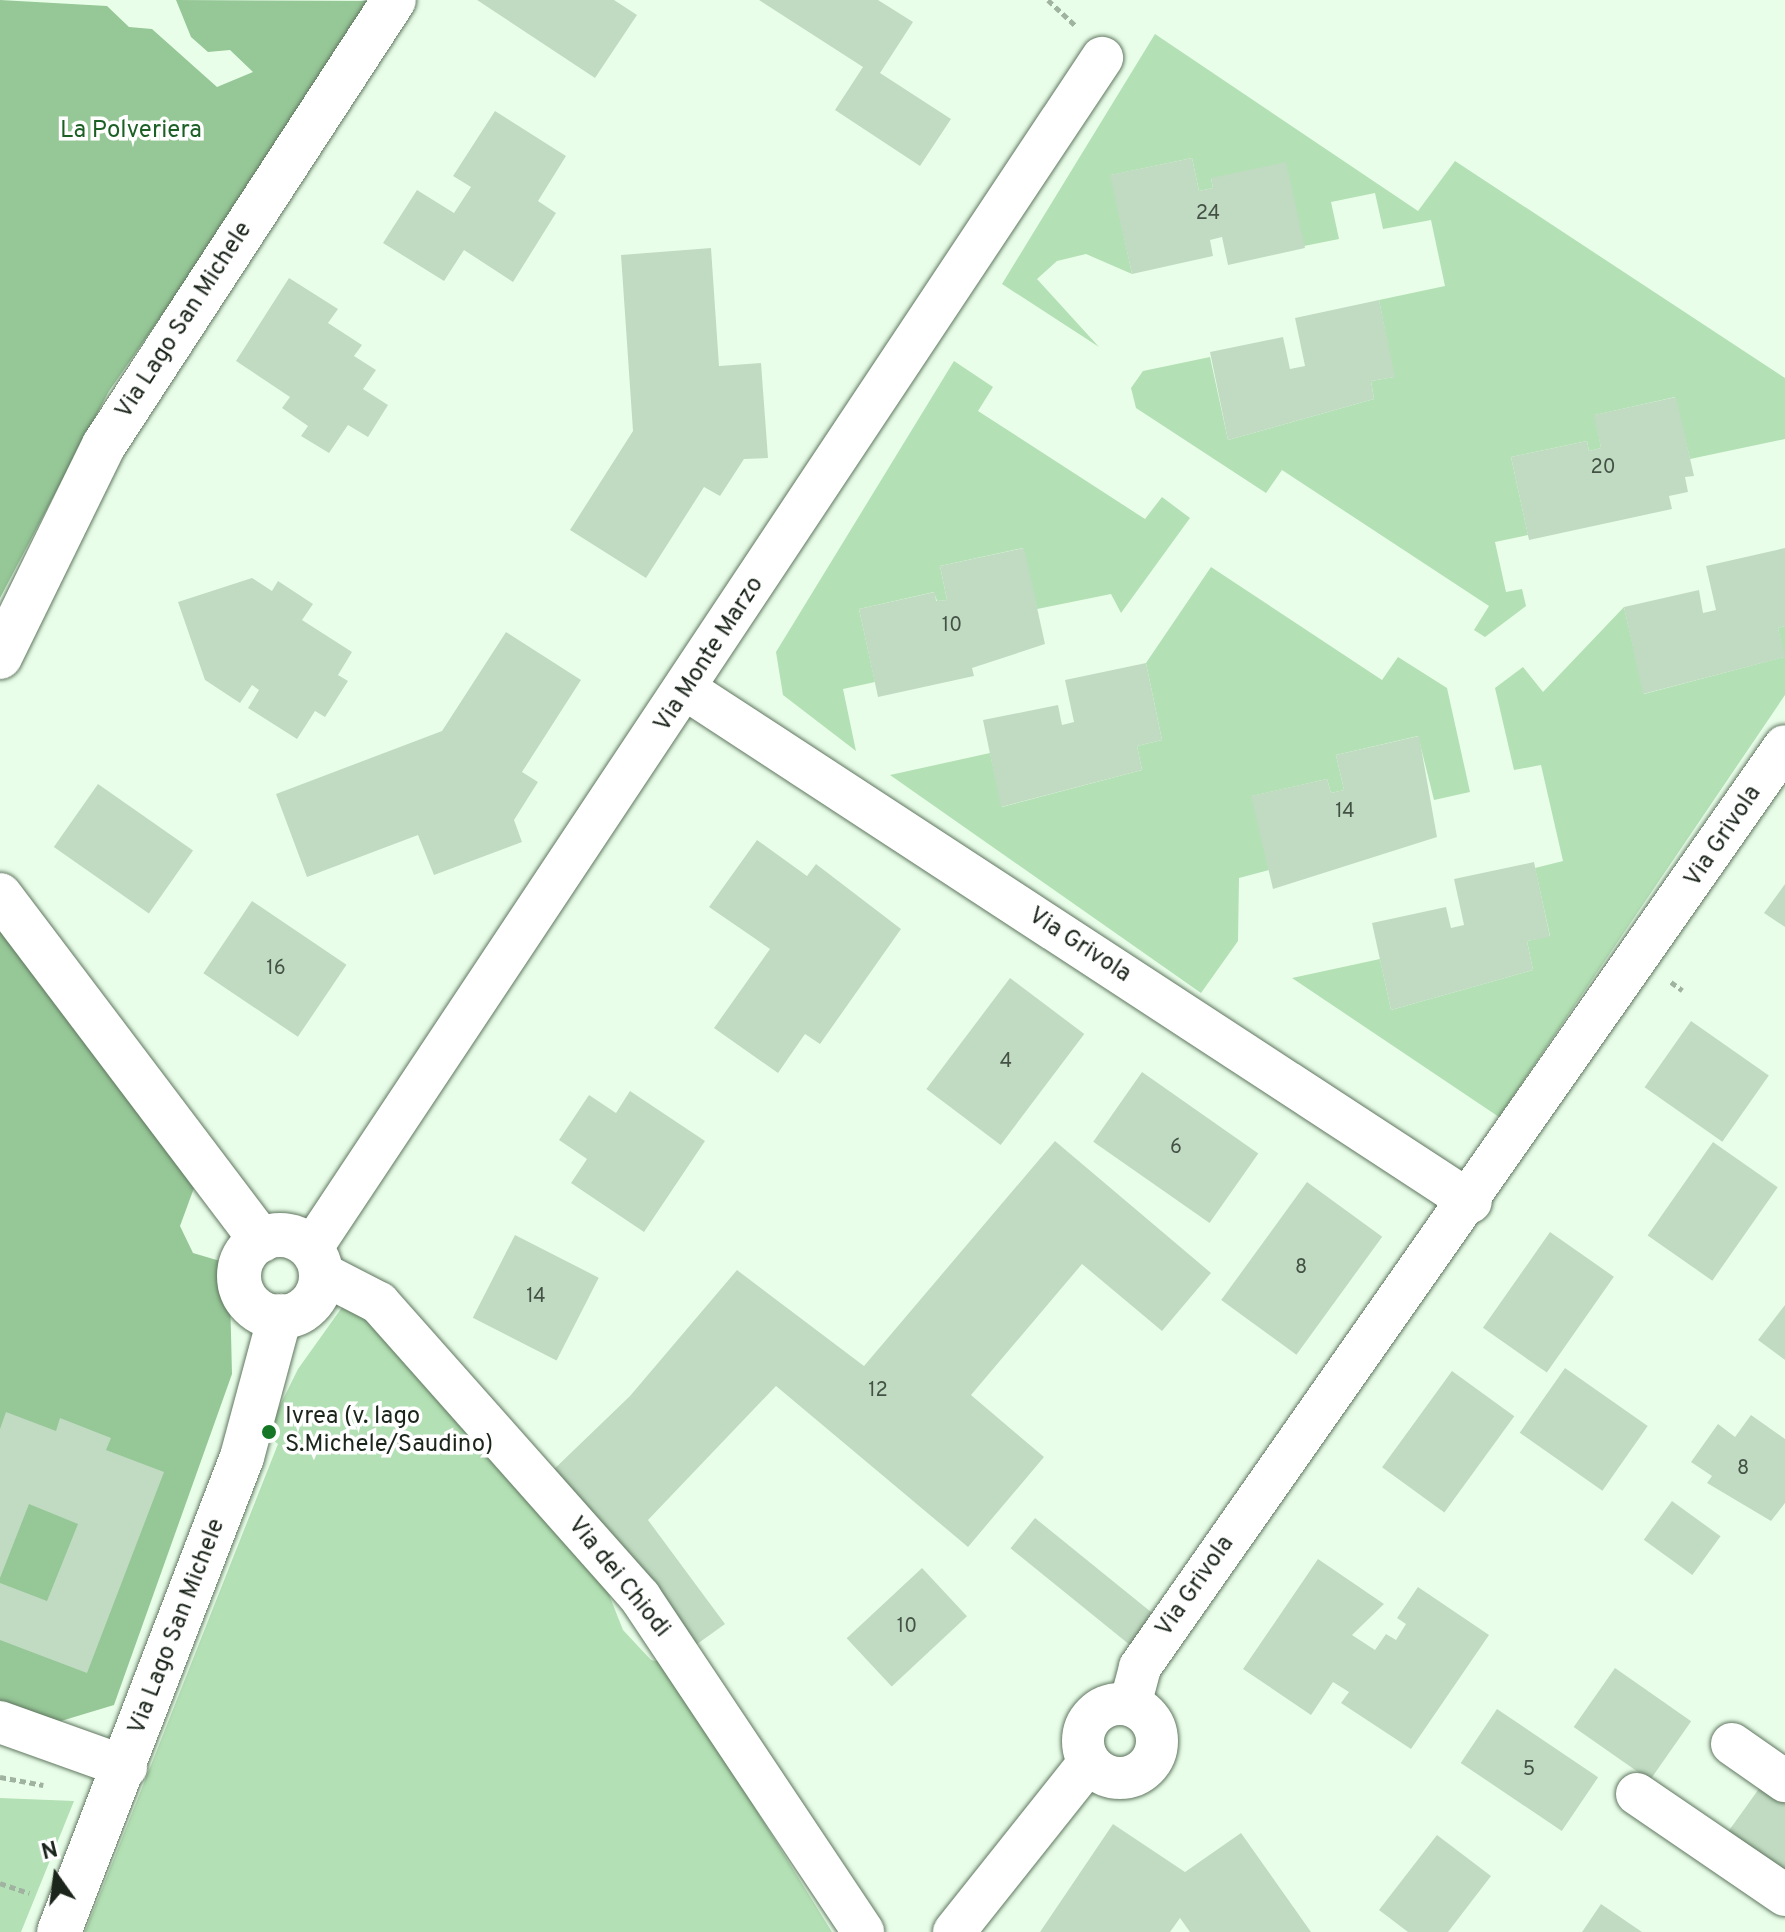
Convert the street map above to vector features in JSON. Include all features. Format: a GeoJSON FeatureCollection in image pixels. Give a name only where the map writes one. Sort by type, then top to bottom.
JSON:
{"type":"FeatureCollection","features":[{"type":"Feature","properties":{"kind":"main road","name":"Via Lago San Michele"},"geometry":{"type":"LineString","coordinates":[[0,657],[104,445],[394,0]]}},
{"type":"Feature","properties":{"kind":"main road"},"geometry":{"type":"LineString","coordinates":[[0,895],[261,1240]]}},
{"type":"Feature","properties":{"kind":"main road"},"geometry":{"type":"LineString","coordinates":[[288,1235],[316,1261],[305,1308],[280,1316],[254,1308],[240,1285],[242,1259],[261,1240],[288,1235]]}},
{"type":"Feature","properties":{"kind":"main road","name":"Via Lago San Michele"},"geometry":{"type":"LineString","coordinates":[[59,1932],[126,1767],[242,1457],[280,1316]]}},
{"type":"Feature","properties":{"kind":"street","name":"Via Monte Marzo"},"geometry":{"type":"LineString","coordinates":[[316,1261],[1102,58]]}},
{"type":"Feature","properties":{"kind":"street","name":"Via Grivola"},"geometry":{"type":"LineString","coordinates":[[687,690],[1471,1202]]}},
{"type":"Feature","properties":{"kind":"street","name":"Via Grivola"},"geometry":{"type":"LineString","coordinates":[[1130,1705],[1140,1667],[1471,1202],[1785,746]]}},
{"type":"Feature","properties":{"kind":"street","name":"Via dei Chiodi"},"geometry":{"type":"LineString","coordinates":[[316,1261],[379,1303],[640,1597],[863,1932]]}},
{"type":"Feature","properties":{"kind":"street"},"geometry":{"type":"LineString","coordinates":[[954,1932],[1089,1762],[1084,1728],[1095,1712],[1130,1705],[1156,1735],[1150,1762],[1113,1778],[1089,1762]]}},
{"type":"Feature","properties":{"kind":"street"},"geometry":{"type":"LineString","coordinates":[[0,1722],[126,1767]]}},
{"type":"Feature","properties":{"kind":"street"},"geometry":{"type":"LineString","coordinates":[[1732,1744],[1785,1781]]}},
{"type":"Feature","properties":{"kind":"street"},"geometry":{"type":"LineString","coordinates":[[1637,1794],[1785,1895]]}},
{"type":"Feature","properties":{"kind":"green space","name":"La Polveriera"},"geometry":{"type":"Polygon","coordinates":[[[0,0],[107,6],[129,27],[152,29],[217,87],[253,72],[230,50],[208,52],[191,37],[176,0],[381,1],[109,391],[0,598],[0,0]]]}},
{"type":"Feature","properties":{"kind":"green space"},"geometry":{"type":"Polygon","coordinates":[[[1155,34],[1418,211],[1455,161],[1785,378],[1785,439],[1690,459],[1675,397],[1595,415],[1601,448],[1589,451],[1587,441],[1511,457],[1528,535],[1495,542],[1506,592],[1522,589],[1526,606],[1485,637],[1474,630],[1489,606],[1282,470],[1266,493],[1136,408],[1131,388],[1143,371],[1210,357],[1228,440],[1374,399],[1371,381],[1394,377],[1379,300],[1445,286],[1431,220],[1383,229],[1375,193],[1331,202],[1339,239],[1304,246],[1211,178],[1213,188],[1199,191],[1192,158],[1111,175],[1132,274],[1086,254],[1057,261],[1037,279],[1099,347],[1002,284],[1155,34]]]}},
{"type":"Feature","properties":{"kind":"green space"},"geometry":{"type":"Polygon","coordinates":[[[954,361],[993,387],[978,411],[1145,519],[1162,497],[1190,518],[1121,613],[1111,594],[1037,609],[1023,548],[940,566],[947,600],[937,601],[934,592],[859,609],[875,682],[843,689],[856,751],[783,695],[776,652],[954,361]]]}},
{"type":"Feature","properties":{"kind":"green space"},"geometry":{"type":"Polygon","coordinates":[[[1211,567],[1382,680],[1398,657],[1447,688],[1470,792],[1434,800],[1418,736],[1336,755],[1344,790],[1331,793],[1327,779],[1252,796],[1269,870],[1239,878],[1238,941],[1201,993],[890,775],[990,753],[1002,807],[1142,770],[1137,746],[1162,740],[1146,663],[1211,567]]]}},
{"type":"Feature","properties":{"kind":"green space"},"geometry":{"type":"Polygon","coordinates":[[[1624,607],[1644,694],[1784,657],[1778,628],[1785,626],[1785,695],[1499,1117],[1292,978],[1380,959],[1391,1010],[1533,970],[1527,941],[1550,936],[1535,868],[1563,861],[1541,765],[1514,770],[1495,688],[1523,667],[1543,692],[1624,607]]]}},
{"type":"Feature","properties":{"kind":"green space"},"geometry":{"type":"Polygon","coordinates":[[[0,919],[194,1188],[180,1226],[193,1253],[220,1261],[230,1293],[232,1374],[114,1705],[61,1721],[0,1708],[0,919]]]}},
{"type":"Feature","properties":{"kind":"green space"},"geometry":{"type":"Polygon","coordinates":[[[354,1305],[600,1572],[623,1630],[651,1660],[665,1663],[832,1932],[85,1932],[278,1444],[266,1434],[298,1369],[343,1306],[354,1305]]]}},
{"type":"Feature","properties":{"kind":"green space"},"geometry":{"type":"Polygon","coordinates":[[[0,1798],[74,1801],[21,1932],[0,1932],[0,1798]]]}},
{"type":"Feature","properties":{"kind":"building"},"geometry":{"type":"Polygon","coordinates":[[[477,0],[614,0],[637,15],[595,78],[477,0]]]}},
{"type":"Feature","properties":{"kind":"building"},"geometry":{"type":"Polygon","coordinates":[[[759,0],[878,0],[913,22],[880,73],[951,119],[920,166],[835,110],[863,67],[759,0]]]}},
{"type":"Feature","properties":{"kind":"building"},"geometry":{"type":"Polygon","coordinates":[[[495,111],[566,156],[538,201],[556,213],[513,282],[464,250],[444,281],[383,243],[417,190],[454,213],[471,187],[453,176],[495,111]]]}},
{"type":"Feature","properties":{"kind":"building"},"geometry":{"type":"Polygon","coordinates":[[[1192,158],[1199,191],[1213,188],[1211,178],[1286,162],[1305,248],[1228,265],[1222,237],[1210,240],[1213,256],[1132,274],[1110,175],[1192,158]]]}},
{"type":"Feature","properties":{"kind":"building"},"geometry":{"type":"Polygon","coordinates":[[[711,248],[719,366],[761,363],[768,458],[744,459],[720,496],[704,487],[646,578],[570,530],[633,431],[621,255],[711,248]]]}},
{"type":"Feature","properties":{"kind":"building"},"geometry":{"type":"Polygon","coordinates":[[[289,278],[338,309],[328,323],[362,345],[354,356],[376,370],[363,389],[388,405],[368,437],[348,425],[329,453],[301,436],[308,426],[282,408],[290,397],[236,361],[289,278]]]}},
{"type":"Feature","properties":{"kind":"building"},"geometry":{"type":"Polygon","coordinates":[[[1379,300],[1395,377],[1371,381],[1374,399],[1228,440],[1210,352],[1283,337],[1290,369],[1305,366],[1295,318],[1379,300]]]}},
{"type":"Feature","properties":{"kind":"building"},"geometry":{"type":"Polygon","coordinates":[[[1676,397],[1694,476],[1685,477],[1688,492],[1669,496],[1672,509],[1529,540],[1511,457],[1587,441],[1589,451],[1601,448],[1594,415],[1676,397]]]}},
{"type":"Feature","properties":{"kind":"building"},"geometry":{"type":"Polygon","coordinates":[[[1024,548],[1045,644],[972,668],[974,676],[878,697],[859,609],[935,592],[936,601],[947,600],[940,566],[1024,548]]]}},
{"type":"Feature","properties":{"kind":"building"},"geometry":{"type":"Polygon","coordinates":[[[1785,548],[1785,626],[1778,628],[1785,657],[1643,694],[1624,607],[1699,590],[1703,613],[1716,610],[1706,566],[1785,548]]]}},
{"type":"Feature","properties":{"kind":"building"},"geometry":{"type":"Polygon","coordinates":[[[252,578],[272,591],[278,581],[313,604],[302,620],[352,652],[338,675],[348,681],[325,717],[315,711],[297,739],[248,708],[259,690],[252,685],[240,703],[205,680],[178,602],[252,578]]]}},
{"type":"Feature","properties":{"kind":"building"},"geometry":{"type":"Polygon","coordinates":[[[506,632],[581,680],[522,772],[538,782],[514,820],[522,842],[434,875],[418,835],[307,877],[276,794],[442,731],[506,632]]]}},
{"type":"Feature","properties":{"kind":"building"},"geometry":{"type":"Polygon","coordinates":[[[1146,663],[1162,740],[1137,746],[1142,770],[1001,807],[983,720],[1058,705],[1062,725],[1074,722],[1065,680],[1146,663]]]}},
{"type":"Feature","properties":{"kind":"building"},"geometry":{"type":"Polygon","coordinates":[[[1419,736],[1437,837],[1273,889],[1251,796],[1327,779],[1331,793],[1344,790],[1336,755],[1419,736]]]}},
{"type":"Feature","properties":{"kind":"building"},"geometry":{"type":"Polygon","coordinates":[[[98,784],[193,851],[149,914],[54,847],[98,784]]]}},
{"type":"Feature","properties":{"kind":"building"},"geometry":{"type":"Polygon","coordinates":[[[757,840],[807,876],[816,864],[901,929],[820,1044],[805,1034],[778,1073],[714,1028],[770,949],[709,907],[757,840]]]}},
{"type":"Feature","properties":{"kind":"building"},"geometry":{"type":"Polygon","coordinates":[[[1534,862],[1550,937],[1527,941],[1533,970],[1391,1010],[1372,923],[1446,907],[1451,928],[1464,925],[1454,879],[1534,862]]]}},
{"type":"Feature","properties":{"kind":"building"},"geometry":{"type":"Polygon","coordinates":[[[1785,884],[1785,927],[1764,913],[1785,884]]]}},
{"type":"Feature","properties":{"kind":"building"},"geometry":{"type":"Polygon","coordinates":[[[252,901],[347,965],[298,1037],[203,973],[252,901]]]}},
{"type":"Feature","properties":{"kind":"building"},"geometry":{"type":"Polygon","coordinates":[[[1010,978],[1084,1034],[1001,1145],[926,1089],[1010,978]]]}},
{"type":"Feature","properties":{"kind":"building"},"geometry":{"type":"Polygon","coordinates":[[[1691,1021],[1769,1075],[1722,1142],[1645,1087],[1691,1021]]]}},
{"type":"Feature","properties":{"kind":"building"},"geometry":{"type":"Polygon","coordinates":[[[1142,1072],[1258,1153],[1210,1223],[1093,1142],[1142,1072]]]}},
{"type":"Feature","properties":{"kind":"building"},"geometry":{"type":"Polygon","coordinates":[[[630,1091],[705,1141],[644,1232],[571,1183],[587,1159],[559,1140],[589,1095],[616,1113],[630,1091]]]}},
{"type":"Feature","properties":{"kind":"building"},"geometry":{"type":"Polygon","coordinates":[[[1055,1141],[1211,1273],[1162,1331],[1082,1264],[971,1395],[1044,1457],[968,1547],[776,1386],[648,1520],[725,1624],[693,1647],[549,1474],[630,1396],[737,1270],[864,1366],[1055,1141]]]}},
{"type":"Feature","properties":{"kind":"building"},"geometry":{"type":"Polygon","coordinates":[[[1713,1142],[1778,1187],[1712,1281],[1648,1235],[1713,1142]]]}},
{"type":"Feature","properties":{"kind":"building"},"geometry":{"type":"Polygon","coordinates":[[[1307,1182],[1382,1237],[1296,1355],[1221,1300],[1307,1182]]]}},
{"type":"Feature","properties":{"kind":"building"},"geometry":{"type":"Polygon","coordinates":[[[1550,1232],[1614,1277],[1547,1373],[1483,1328],[1550,1232]]]}},
{"type":"Feature","properties":{"kind":"building"},"geometry":{"type":"Polygon","coordinates":[[[515,1235],[599,1278],[557,1361],[473,1318],[515,1235]]]}},
{"type":"Feature","properties":{"kind":"building"},"geometry":{"type":"Polygon","coordinates":[[[1785,1305],[1785,1360],[1758,1340],[1785,1305]]]}},
{"type":"Feature","properties":{"kind":"building"},"geometry":{"type":"Polygon","coordinates":[[[1565,1368],[1648,1426],[1602,1491],[1520,1433],[1565,1368]]]}},
{"type":"Feature","properties":{"kind":"building"},"geometry":{"type":"Polygon","coordinates":[[[1452,1371],[1514,1416],[1444,1513],[1382,1467],[1452,1371]]]}},
{"type":"Feature","properties":{"kind":"building"},"geometry":{"type":"Polygon","coordinates":[[[6,1412],[56,1431],[60,1418],[111,1438],[106,1450],[164,1472],[87,1673],[0,1640],[0,1583],[47,1601],[78,1524],[29,1504],[0,1578],[0,1429],[6,1412]]]}},
{"type":"Feature","properties":{"kind":"building"},"geometry":{"type":"Polygon","coordinates":[[[1751,1415],[1785,1439],[1785,1503],[1771,1521],[1707,1483],[1712,1476],[1691,1462],[1718,1424],[1735,1437],[1751,1415]]]}},
{"type":"Feature","properties":{"kind":"building"},"geometry":{"type":"Polygon","coordinates":[[[1672,1501],[1721,1536],[1692,1575],[1644,1540],[1672,1501]]]}},
{"type":"Feature","properties":{"kind":"building"},"geometry":{"type":"Polygon","coordinates":[[[1035,1518],[1164,1622],[1139,1653],[1010,1548],[1035,1518]]]}},
{"type":"Feature","properties":{"kind":"building"},"geometry":{"type":"Polygon","coordinates":[[[1318,1559],[1384,1604],[1352,1635],[1375,1650],[1386,1634],[1396,1640],[1406,1624],[1397,1618],[1418,1587],[1489,1635],[1411,1749],[1341,1703],[1349,1692],[1333,1682],[1311,1715],[1243,1669],[1318,1559]]]}},
{"type":"Feature","properties":{"kind":"building"},"geometry":{"type":"Polygon","coordinates":[[[922,1568],[967,1616],[892,1687],[847,1638],[922,1568]]]}},
{"type":"Feature","properties":{"kind":"building"},"geometry":{"type":"Polygon","coordinates":[[[1615,1668],[1691,1721],[1650,1780],[1574,1727],[1615,1668]]]}},
{"type":"Feature","properties":{"kind":"building"},"geometry":{"type":"Polygon","coordinates":[[[1497,1709],[1598,1777],[1562,1831],[1461,1763],[1497,1709]]]}},
{"type":"Feature","properties":{"kind":"building"},"geometry":{"type":"Polygon","coordinates":[[[1766,1779],[1785,1793],[1785,1878],[1725,1836],[1766,1779]]]}},
{"type":"Feature","properties":{"kind":"building"},"geometry":{"type":"Polygon","coordinates":[[[1113,1824],[1185,1872],[1241,1833],[1311,1932],[1190,1932],[1180,1918],[1170,1932],[1040,1932],[1113,1824]]]}},
{"type":"Feature","properties":{"kind":"building"},"geometry":{"type":"Polygon","coordinates":[[[1437,1835],[1491,1876],[1448,1932],[1408,1932],[1379,1910],[1437,1835]]]}},
{"type":"Feature","properties":{"kind":"building"},"geometry":{"type":"Polygon","coordinates":[[[1601,1904],[1642,1932],[1582,1932],[1601,1904]]]}},
{"type":"Feature","properties":{"kind":"place","name":"Ivrea (v. lago S.Michele/Saudino)"},"geometry":{"type":"Point","coordinates":[269,1432]}}]}
